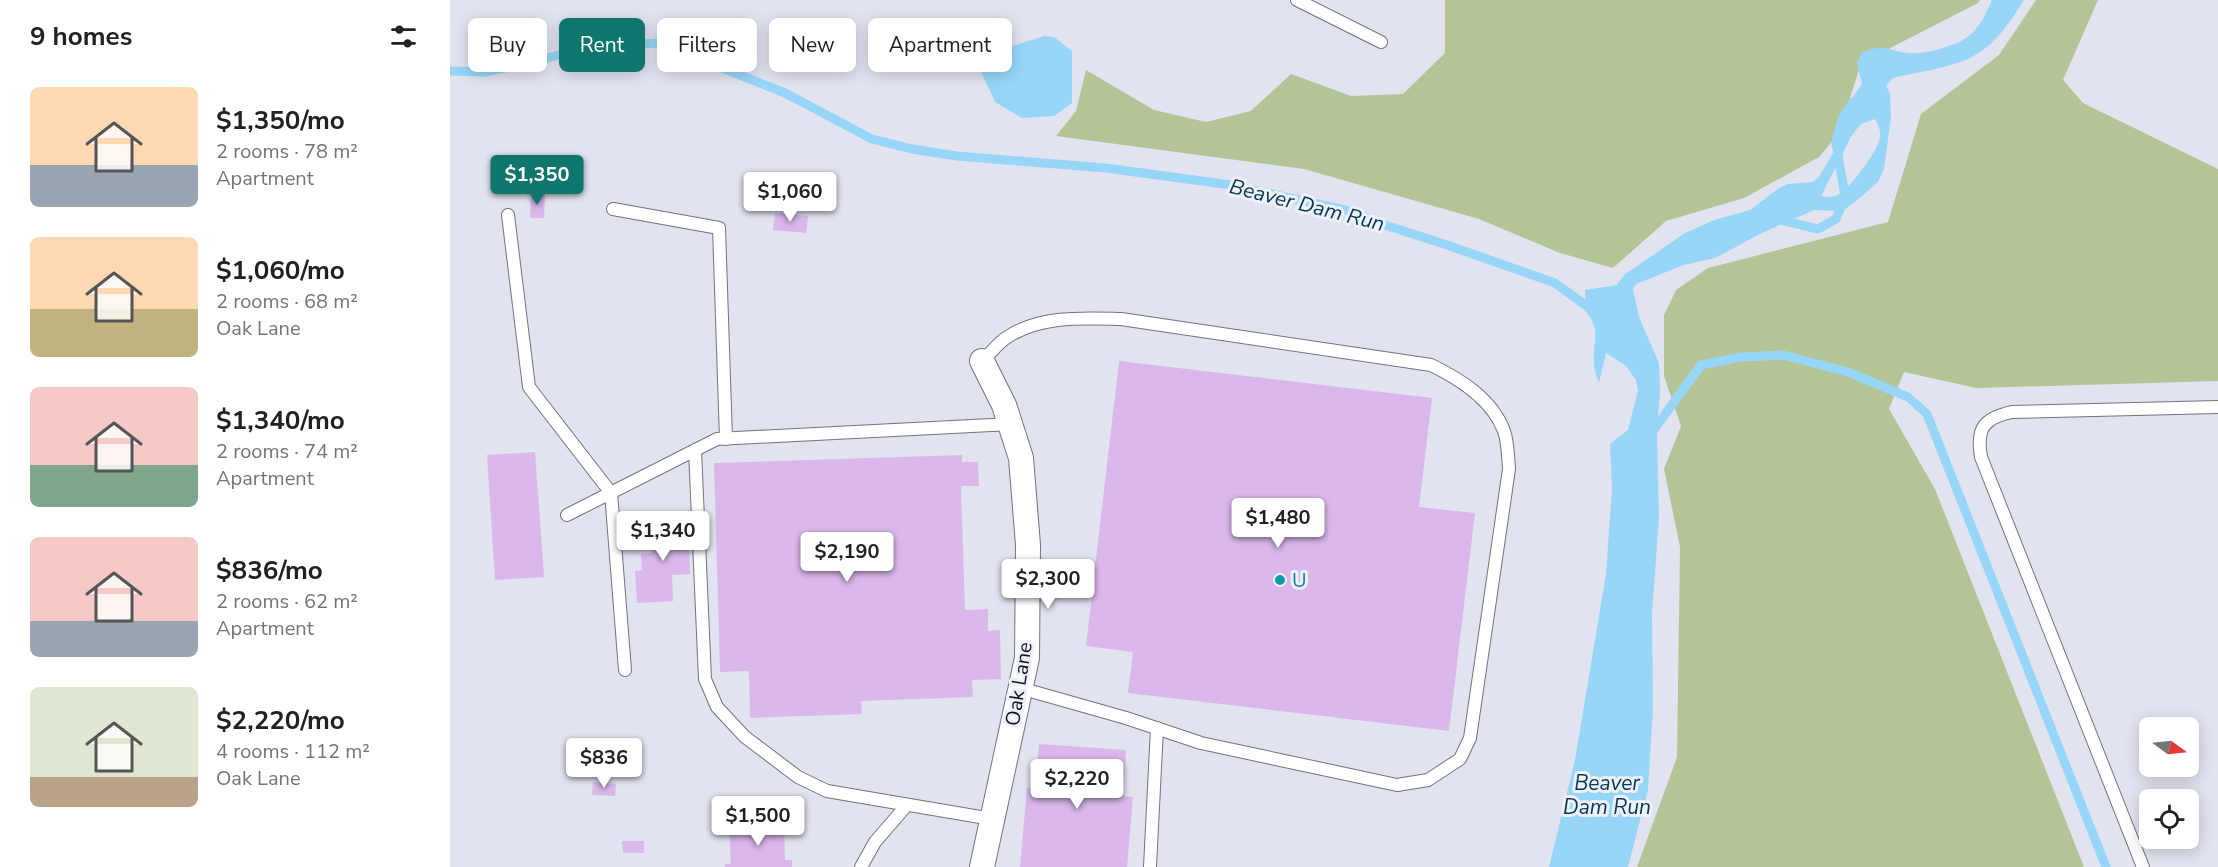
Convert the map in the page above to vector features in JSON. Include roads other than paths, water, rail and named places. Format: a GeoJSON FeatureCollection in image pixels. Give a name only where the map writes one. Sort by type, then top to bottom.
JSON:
{"type":"FeatureCollection","features":[{"type":"Feature","properties":{"kind":"street","name":"Oak Lane"},"geometry":{"type":"LineString","coordinates":[[982,361],[1004,405],[1021,458],[1028,545],[1027,658],[982,867]]}},
{"type":"Feature","properties":{"kind":"lane"},"geometry":{"type":"LineString","coordinates":[[1297,0],[1381,42]]}},
{"type":"Feature","properties":{"kind":"lane"},"geometry":{"type":"LineString","coordinates":[[613,209],[719,228],[726,438]]}},
{"type":"Feature","properties":{"kind":"lane"},"geometry":{"type":"LineString","coordinates":[[508,215],[529,387],[612,493],[625,670]]}},
{"type":"Feature","properties":{"kind":"lane"},"geometry":{"type":"LineString","coordinates":[[982,361],[1006,338],[1026,328],[1049,321],[1082,318],[1121,319],[1431,365],[1456,377],[1489,405],[1504,432],[1509,469],[1470,738],[1460,759],[1428,780],[1397,785],[1201,743],[1020,688]]}},
{"type":"Feature","properties":{"kind":"lane"},"geometry":{"type":"LineString","coordinates":[[2143,867],[1981,458],[1978,442],[1983,425],[1995,415],[2012,412],[2218,407]]}},
{"type":"Feature","properties":{"kind":"lane"},"geometry":{"type":"LineString","coordinates":[[567,515],[717,439],[1011,424]]}},
{"type":"Feature","properties":{"kind":"lane"},"geometry":{"type":"LineString","coordinates":[[695,450],[705,679],[717,707],[745,737],[798,777],[827,791],[992,819]]}},
{"type":"Feature","properties":{"kind":"lane"},"geometry":{"type":"LineString","coordinates":[[1150,867],[1157,728]]}},
{"type":"Feature","properties":{"kind":"lane"},"geometry":{"type":"LineString","coordinates":[[861,867],[874,842],[907,805]]}},
{"type":"Feature","properties":{"kind":"water","name":"Beaver Dam Run"},"geometry":{"type":"Polygon","coordinates":[[[1992,0],[2024,0],[2001,33],[1987,47],[1970,58],[1953,64],[1893,78],[1886,86],[1890,93],[1891,117],[1884,169],[1878,182],[1862,196],[1843,211],[1814,210],[1764,232],[1715,258],[1684,265],[1636,284],[1633,289],[1639,317],[1659,363],[1660,392],[1657,427],[1659,518],[1652,613],[1653,708],[1648,790],[1628,867],[1549,867],[1575,760],[1606,574],[1612,489],[1610,444],[1628,430],[1638,390],[1636,380],[1626,366],[1606,353],[1599,383],[1594,366],[1595,331],[1591,318],[1586,312],[1585,290],[1617,285],[1624,275],[1685,233],[1714,220],[1750,210],[1788,184],[1813,182],[1819,177],[1841,139],[1850,101],[1862,84],[1857,63],[1862,52],[1885,48],[1914,53],[1946,47],[1975,31],[1992,0]],[[1875,119],[1861,124],[1852,135],[1821,196],[1832,197],[1839,194],[1863,168],[1880,137],[1880,130],[1875,119]]]}},
{"type":"Feature","properties":{"kind":"water"},"geometry":{"type":"Polygon","coordinates":[[[1044,36],[1054,37],[1072,51],[1072,103],[1054,116],[1022,118],[995,102],[981,72],[1012,72],[1012,46],[1044,36]]]}},
{"type":"Feature","properties":{"kind":"waterway","name":"Beaver Dam Run"},"geometry":{"type":"LineString","coordinates":[[450,71],[485,72],[595,46],[659,43],[785,93],[872,139],[912,149],[957,156],[1106,168],[1231,185],[1354,212],[1379,223],[1555,283],[1595,312]]}},
{"type":"Feature","properties":{"kind":"waterway"},"geometry":{"type":"LineString","coordinates":[[1776,219],[1818,229],[1836,219],[1845,196],[1836,143],[1842,119],[1853,102]]}},
{"type":"Feature","properties":{"kind":"waterway"},"geometry":{"type":"LineString","coordinates":[[1650,435],[1701,365],[1741,357],[1783,355],[1848,372],[1908,397],[1927,414],[2106,867]]}},
{"type":"Feature","properties":{"kind":"place","name":"U"},"geometry":{"type":"Point","coordinates":[1280,580]}}]}
